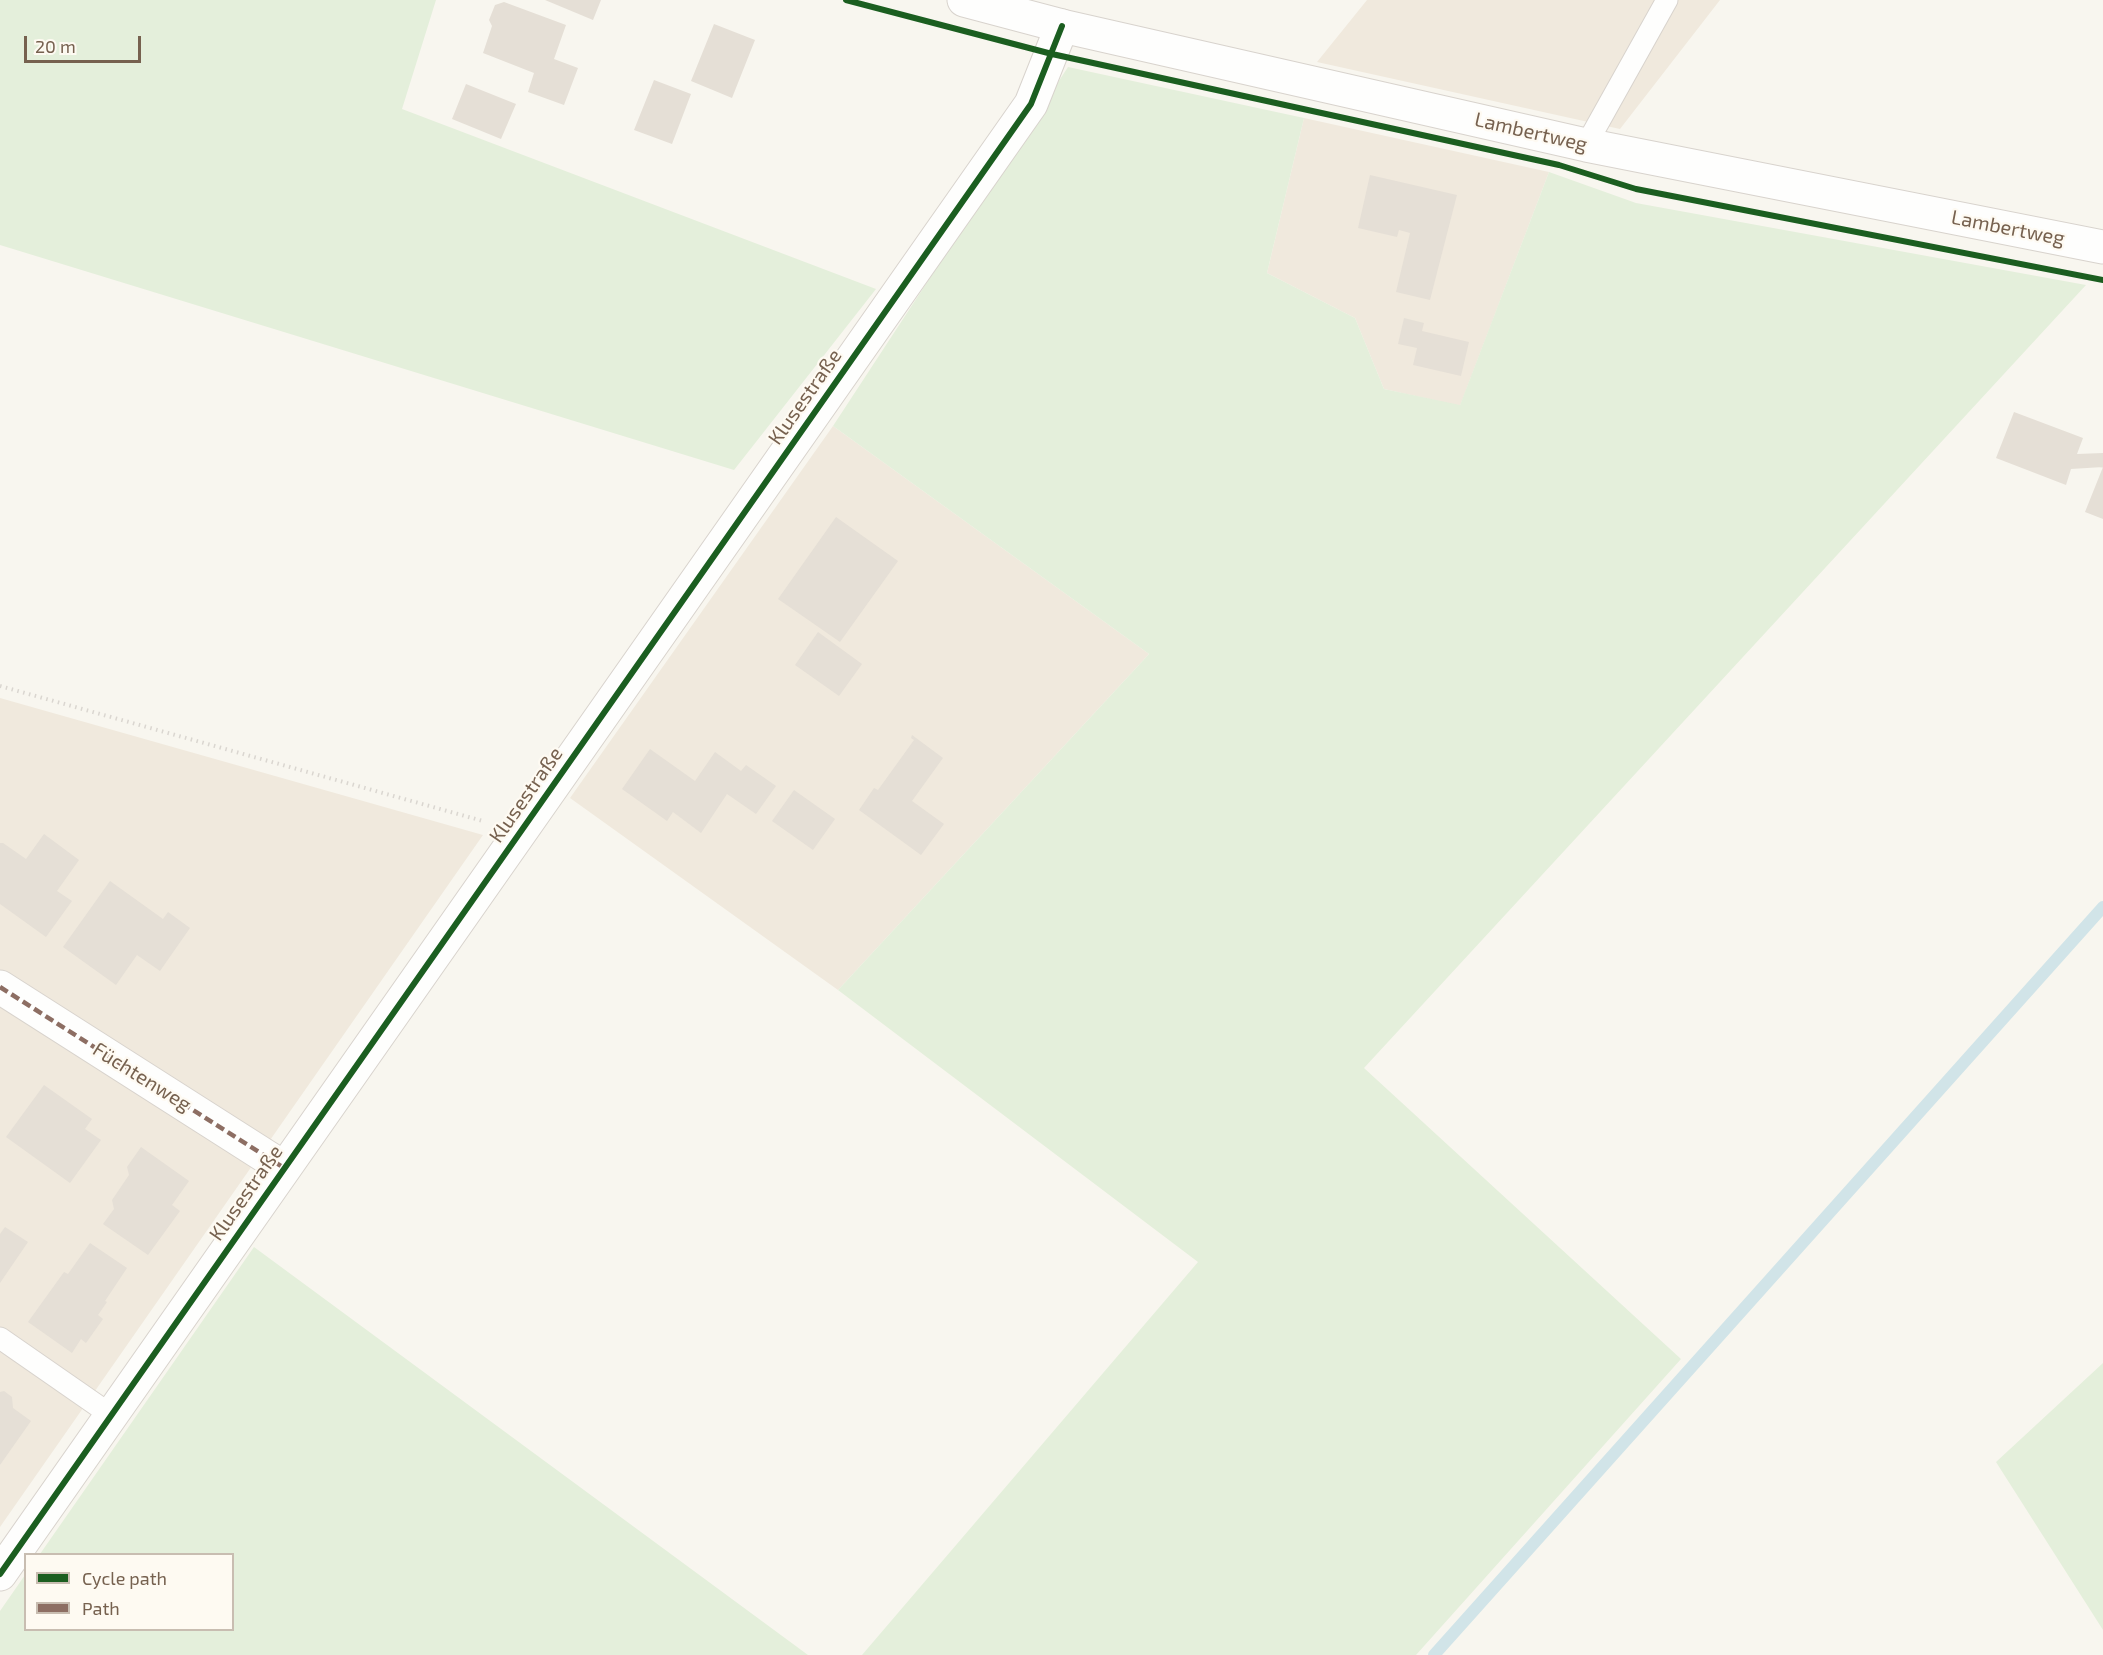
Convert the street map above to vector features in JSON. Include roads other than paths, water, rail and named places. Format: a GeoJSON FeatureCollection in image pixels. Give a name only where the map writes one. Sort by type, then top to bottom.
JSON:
{"type":"FeatureCollection","features":[{"type":"Feature","properties":{"kind":"street","name":"Lambertweg"},"geometry":{"type":"LineString","coordinates":[[964,0],[1062,26],[1586,145],[2103,247]]}},
{"type":"Feature","properties":{"kind":"street","name":"Klusestraße"},"geometry":{"type":"LineString","coordinates":[[0,1574],[1031,104],[1062,26]]}},
{"type":"Feature","properties":{"kind":"street","name":"Füchtenweg"},"geometry":{"type":"LineString","coordinates":[[0,987],[284,1168]]}},
{"type":"Feature","properties":{"kind":"lane"},"geometry":{"type":"LineString","coordinates":[[1586,145],[1667,0]]}},
{"type":"Feature","properties":{"kind":"lane"},"geometry":{"type":"LineString","coordinates":[[0,1338],[111,1415]]}},
{"type":"Feature","properties":{"kind":"waterway"},"geometry":{"type":"LineString","coordinates":[[1434,1655],[2103,907]]}}]}
